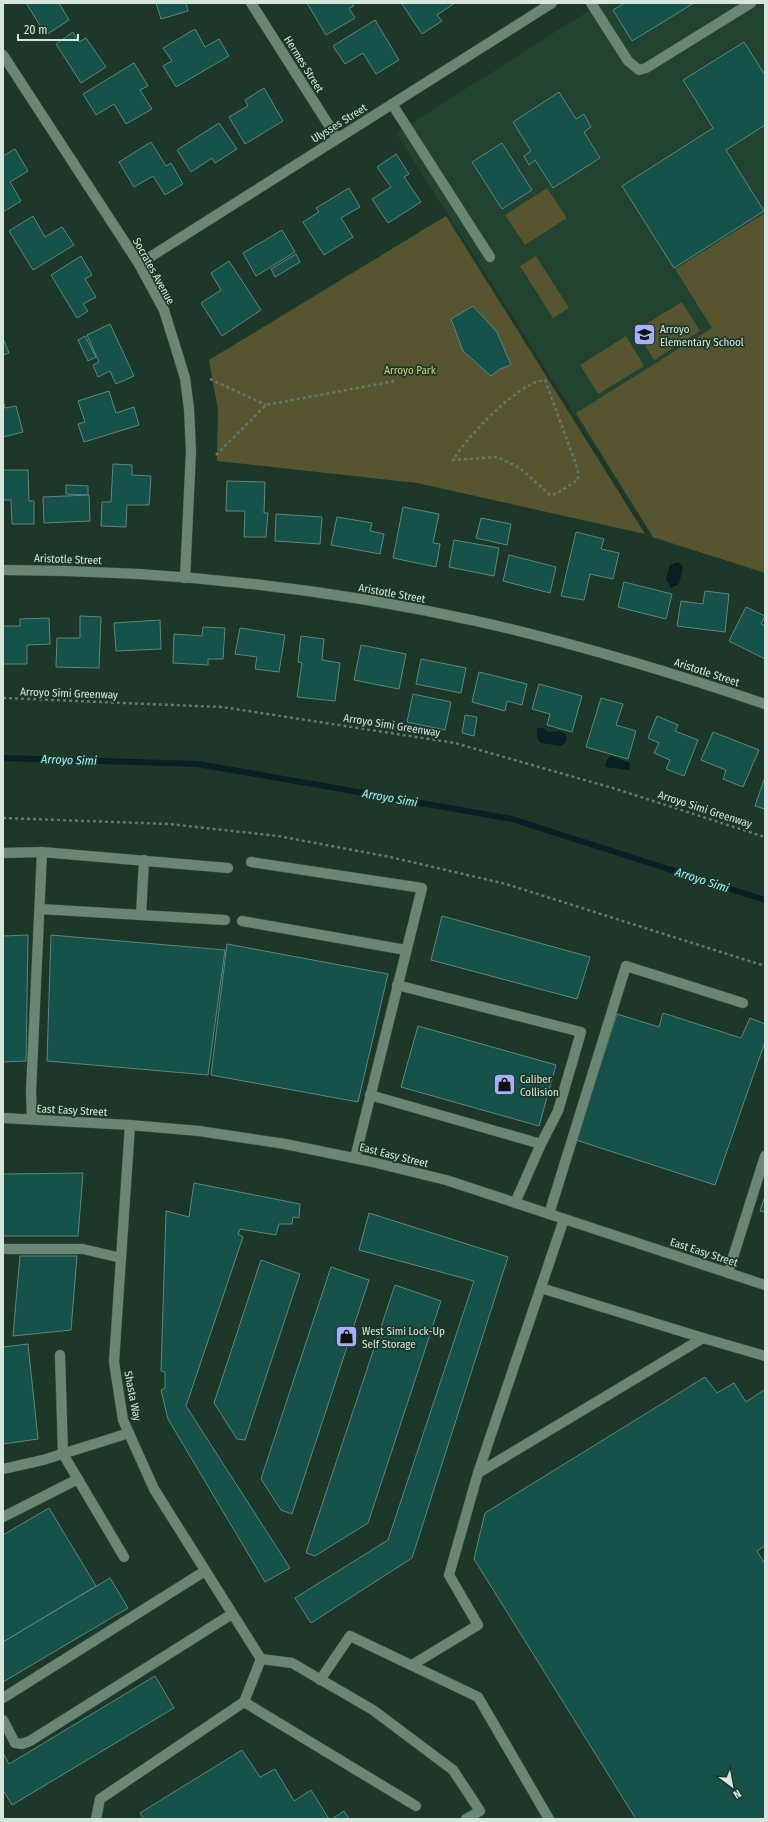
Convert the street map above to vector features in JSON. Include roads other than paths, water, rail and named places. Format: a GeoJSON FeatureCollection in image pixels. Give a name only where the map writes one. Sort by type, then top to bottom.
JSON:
{"type":"FeatureCollection","features":[{"type":"Feature","properties":{"kind":"street","name":"Hermes Street"},"geometry":{"type":"LineString","coordinates":[[251,3],[337,138]]}},
{"type":"Feature","properties":{"kind":"street","name":"Ulysses Street"},"geometry":{"type":"LineString","coordinates":[[139,264],[552,3]]}},
{"type":"Feature","properties":{"kind":"street"},"geometry":{"type":"LineString","coordinates":[[591,3],[628,61],[639,70],[646,68],[751,3]]}},
{"type":"Feature","properties":{"kind":"street","name":"Socrates Avenue"},"geometry":{"type":"LineString","coordinates":[[3,55],[139,264],[164,310],[185,378],[191,451],[185,578]]}},
{"type":"Feature","properties":{"kind":"street"},"geometry":{"type":"LineString","coordinates":[[392,104],[490,257]]}},
{"type":"Feature","properties":{"kind":"street","name":"Aristotle Street"},"geometry":{"type":"LineString","coordinates":[[3,570],[69,570],[185,578],[275,587],[367,600],[475,621],[574,645],[675,674],[765,704]]}},
{"type":"Feature","properties":{"kind":"street"},"geometry":{"type":"LineString","coordinates":[[32,1119],[31,1092],[42,852]]}},
{"type":"Feature","properties":{"kind":"street"},"geometry":{"type":"LineString","coordinates":[[3,853],[42,852],[228,868]]}},
{"type":"Feature","properties":{"kind":"street"},"geometry":{"type":"LineString","coordinates":[[141,915],[144,860]]}},
{"type":"Feature","properties":{"kind":"street"},"geometry":{"type":"LineString","coordinates":[[251,862],[422,888],[355,1158]]}},
{"type":"Feature","properties":{"kind":"street"},"geometry":{"type":"LineString","coordinates":[[40,909],[225,920]]}},
{"type":"Feature","properties":{"kind":"street"},"geometry":{"type":"LineString","coordinates":[[242,921],[406,950]]}},
{"type":"Feature","properties":{"kind":"street"},"geometry":{"type":"LineString","coordinates":[[549,1214],[626,966],[743,1003]]}},
{"type":"Feature","properties":{"kind":"street"},"geometry":{"type":"LineString","coordinates":[[397,986],[581,1032],[558,1111],[541,1144],[515,1203]]}},
{"type":"Feature","properties":{"kind":"street"},"geometry":{"type":"LineString","coordinates":[[370,1095],[541,1144]]}},
{"type":"Feature","properties":{"kind":"street","name":"East Easy Street"},"geometry":{"type":"LineString","coordinates":[[3,1118],[130,1125],[199,1131],[285,1144],[355,1158],[446,1180],[765,1285]]}},
{"type":"Feature","properties":{"kind":"street","name":"Shasta Way"},"geometry":{"type":"LineString","coordinates":[[130,1125],[114,1362],[122,1420],[154,1489],[260,1660]]}},
{"type":"Feature","properties":{"kind":"street"},"geometry":{"type":"LineString","coordinates":[[728,1273],[765,1156]]}},
{"type":"Feature","properties":{"kind":"street"},"geometry":{"type":"LineString","coordinates":[[412,1665],[478,1625],[449,1575],[478,1473],[564,1219]]}},
{"type":"Feature","properties":{"kind":"street"},"geometry":{"type":"LineString","coordinates":[[3,1249],[83,1249],[121,1258]]}},
{"type":"Feature","properties":{"kind":"street"},"geometry":{"type":"LineString","coordinates":[[541,1288],[765,1356]]}},
{"type":"Feature","properties":{"kind":"street"},"geometry":{"type":"LineString","coordinates":[[478,1473],[703,1338]]}},
{"type":"Feature","properties":{"kind":"street"},"geometry":{"type":"LineString","coordinates":[[60,1355],[63,1454],[124,1557]]}},
{"type":"Feature","properties":{"kind":"street"},"geometry":{"type":"LineString","coordinates":[[3,1469],[43,1460],[128,1433]]}},
{"type":"Feature","properties":{"kind":"street"},"geometry":{"type":"LineString","coordinates":[[3,1517],[78,1479]]}},
{"type":"Feature","properties":{"kind":"street"},"geometry":{"type":"LineString","coordinates":[[3,1698],[205,1571]]}},
{"type":"Feature","properties":{"kind":"street"},"geometry":{"type":"LineString","coordinates":[[3,1720],[15,1744],[22,1744],[30,1741],[232,1614]]}},
{"type":"Feature","properties":{"kind":"street"},"geometry":{"type":"LineString","coordinates":[[320,1680],[350,1636],[478,1697],[549,1819]]}},
{"type":"Feature","properties":{"kind":"street"},"geometry":{"type":"LineString","coordinates":[[96,1819],[100,1800],[244,1702],[260,1660],[292,1662],[372,1710],[453,1770],[483,1815],[466,1819]]}},
{"type":"Feature","properties":{"kind":"street"},"geometry":{"type":"LineString","coordinates":[[244,1702],[416,1806]]}},
{"type":"Feature","properties":{"kind":"water"},"geometry":{"type":"Polygon","coordinates":[[[678,562],[683,567],[679,584],[671,588],[666,579],[670,565],[678,562]]]}},
{"type":"Feature","properties":{"kind":"water"},"geometry":{"type":"Polygon","coordinates":[[[537,728],[543,728],[548,732],[558,731],[564,733],[567,737],[566,742],[561,746],[541,743],[537,737],[537,728]]]}},
{"type":"Feature","properties":{"kind":"water"},"geometry":{"type":"Polygon","coordinates":[[[611,756],[630,763],[629,770],[605,767],[607,759],[611,756]]]}},
{"type":"Feature","properties":{"kind":"waterway","name":"Arroyo Simi"},"geometry":{"type":"LineString","coordinates":[[3,758],[198,764],[512,819],[765,900]]}},
{"type":"Feature","properties":{"kind":"place","name":"Arroyo Elementary School"},"geometry":{"type":"Point","coordinates":[645,335]}},
{"type":"Feature","properties":{"kind":"place","name":"Caliber Collision"},"geometry":{"type":"Point","coordinates":[504,1085]}},
{"type":"Feature","properties":{"kind":"place","name":"West Simi Lock-Up Self Storage"},"geometry":{"type":"Point","coordinates":[346,1337]}},
{"type":"Feature","properties":{"kind":"park label","name":"Arroyo Park"},"geometry":{"type":"Point","coordinates":[410,370]}}]}
